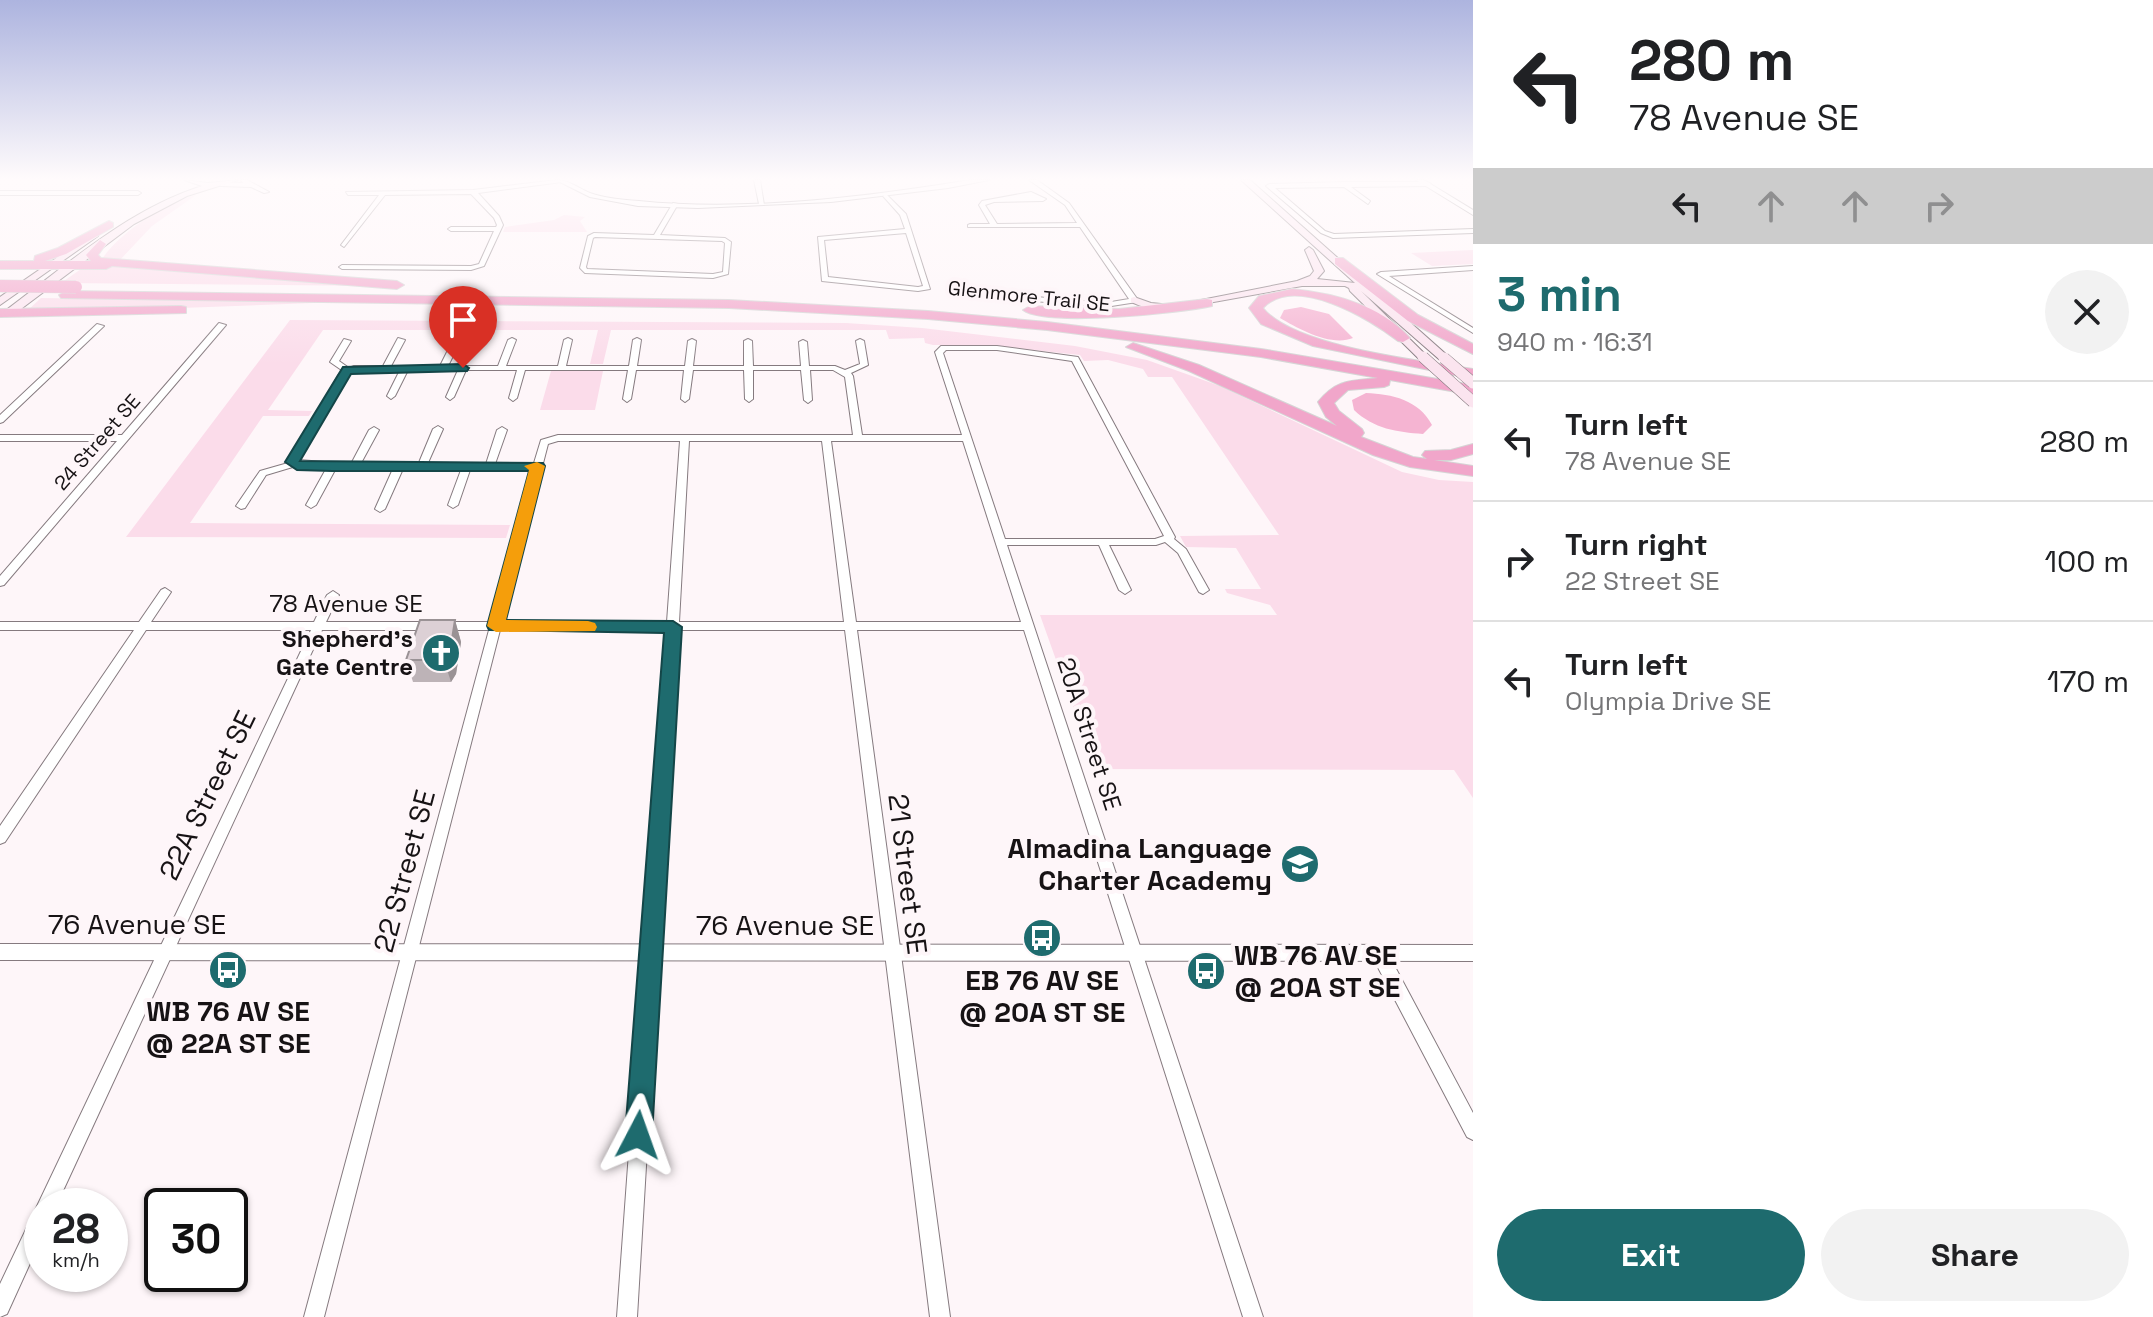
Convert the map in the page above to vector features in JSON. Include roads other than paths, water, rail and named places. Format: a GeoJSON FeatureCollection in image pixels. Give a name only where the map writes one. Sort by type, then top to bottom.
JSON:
{"type":"FeatureCollection","features":[{"type":"Feature","properties":{"kind":"highway"},"geometry":{"type":"LineString","coordinates":[[1,265],[46,257],[77,241]]}},
{"type":"Feature","properties":{"kind":"highway"},"geometry":{"type":"LineString","coordinates":[[100,244],[92,255],[97,261],[496,296]]}},
{"type":"Feature","properties":{"kind":"highway"},"geometry":{"type":"LineString","coordinates":[[1339,261],[1413,318],[1473,350]]}},
{"type":"Feature","properties":{"kind":"highway"},"geometry":{"type":"LineString","coordinates":[[1,265],[179,266]]}},
{"type":"Feature","properties":{"kind":"highway","name":"Glenmore Trail SE"},"geometry":{"type":"LineString","coordinates":[[0,286],[71,291]]}},
{"type":"Feature","properties":{"kind":"highway","name":"Glenmore Trail SE"},"geometry":{"type":"LineString","coordinates":[[0,294],[71,291],[496,296],[729,304],[840,304],[986,311],[1242,341],[1473,382]]}},
{"type":"Feature","properties":{"kind":"highway"},"geometry":{"type":"LineString","coordinates":[[1403,338],[1366,311],[1332,299],[1278,295],[1261,301],[1256,308],[1265,322],[1293,336],[1473,374]]}},
{"type":"Feature","properties":{"kind":"highway"},"geometry":{"type":"LineString","coordinates":[[2,312],[48,313],[496,296]]}},
{"type":"Feature","properties":{"kind":"highway"},"geometry":{"type":"LineString","coordinates":[[840,304],[1106,314],[1162,312],[1207,303]]}},
{"type":"Feature","properties":{"kind":"highway"},"geometry":{"type":"LineString","coordinates":[[840,304],[1137,348],[1194,368],[1379,451],[1410,462],[1473,469]]}},
{"type":"Feature","properties":{"kind":"highway","name":"Glenmore Trail SE"},"geometry":{"type":"LineString","coordinates":[[840,304],[1182,342],[1337,364],[1473,393]]}},
{"type":"Feature","properties":{"kind":"highway"},"geometry":{"type":"LineString","coordinates":[[0,328],[48,313]]}},
{"type":"Feature","properties":{"kind":"highway"},"geometry":{"type":"LineString","coordinates":[[1473,393],[1373,381],[1343,386],[1326,402],[1339,422],[1375,442],[1432,455],[1473,449]]}},
{"type":"Feature","properties":{"kind":"main road"},"geometry":{"type":"LineString","coordinates":[[2,312],[53,265],[86,241]]}},
{"type":"Feature","properties":{"kind":"main road"},"geometry":{"type":"LineString","coordinates":[[2,312],[104,241]]}},
{"type":"Feature","properties":{"kind":"main road"},"geometry":{"type":"LineString","coordinates":[[1300,241],[1473,402]]}},
{"type":"Feature","properties":{"kind":"main road"},"geometry":{"type":"LineString","coordinates":[[1316,241],[1473,382]]}},
{"type":"Feature","properties":{"kind":"main road"},"geometry":{"type":"LineString","coordinates":[[1134,300],[1163,308],[1207,303],[1296,284],[1313,278],[1319,271],[1309,250]]}},
{"type":"Feature","properties":{"kind":"main road"},"geometry":{"type":"LineString","coordinates":[[1296,284],[1348,284],[1377,297]]}},
{"type":"Feature","properties":{"kind":"street"},"geometry":{"type":"LineString","coordinates":[[344,245],[347,241]]}},
{"type":"Feature","properties":{"kind":"street"},"geometry":{"type":"LineString","coordinates":[[342,267],[476,267],[485,263],[494,241]]}},
{"type":"Feature","properties":{"kind":"street"},"geometry":{"type":"LineString","coordinates":[[590,241],[582,269],[713,276],[726,273],[726,241]]}},
{"type":"Feature","properties":{"kind":"street"},"geometry":{"type":"LineString","coordinates":[[820,241],[825,279],[925,288],[927,285],[912,241]]}},
{"type":"Feature","properties":{"kind":"street"},"geometry":{"type":"LineString","coordinates":[[1002,296],[1105,305],[1134,300],[1093,241]]}},
{"type":"Feature","properties":{"kind":"street"},"geometry":{"type":"LineString","coordinates":[[1471,269],[1381,274],[1473,331]]}},
{"type":"Feature","properties":{"kind":"street","name":"24 Street SE"},"geometry":{"type":"LineString","coordinates":[[0,583],[222,325]]}},
{"type":"Feature","properties":{"kind":"street"},"geometry":{"type":"LineString","coordinates":[[0,420],[100,326]]}},
{"type":"Feature","properties":{"kind":"street"},"geometry":{"type":"LineString","coordinates":[[386,368],[401,340]]}},
{"type":"Feature","properties":{"kind":"street"},"geometry":{"type":"LineString","coordinates":[[443,368],[457,340]]}},
{"type":"Feature","properties":{"kind":"street"},"geometry":{"type":"LineString","coordinates":[[501,368],[512,340]]}},
{"type":"Feature","properties":{"kind":"street"},"geometry":{"type":"LineString","coordinates":[[561,368],[568,340]]}},
{"type":"Feature","properties":{"kind":"street"},"geometry":{"type":"LineString","coordinates":[[627,399],[637,340]]}},
{"type":"Feature","properties":{"kind":"street"},"geometry":{"type":"LineString","coordinates":[[347,341],[334,362],[347,370],[807,367],[835,368],[847,372],[864,365],[860,341]]}},
{"type":"Feature","properties":{"kind":"street"},"geometry":{"type":"LineString","coordinates":[[685,399],[692,341]]}},
{"type":"Feature","properties":{"kind":"street"},"geometry":{"type":"LineString","coordinates":[[748,341],[749,399]]}},
{"type":"Feature","properties":{"kind":"street"},"geometry":{"type":"LineString","coordinates":[[803,342],[808,400]]}},
{"type":"Feature","properties":{"kind":"street","name":"20A Street SE"},"geometry":{"type":"LineString","coordinates":[[1168,540],[1170,533],[1075,359],[997,348],[941,349],[1253,1317]]}},
{"type":"Feature","properties":{"kind":"street"},"geometry":{"type":"LineString","coordinates":[[391,396],[405,368]]}},
{"type":"Feature","properties":{"kind":"street"},"geometry":{"type":"LineString","coordinates":[[450,397],[463,368]]}},
{"type":"Feature","properties":{"kind":"street"},"geometry":{"type":"LineString","coordinates":[[513,398],[522,368]]}},
{"type":"Feature","properties":{"kind":"street"},"geometry":{"type":"LineString","coordinates":[[293,464],[293,459],[347,370]]}},
{"type":"Feature","properties":{"kind":"street"},"geometry":{"type":"LineString","coordinates":[[847,372],[858,438]]}},
{"type":"Feature","properties":{"kind":"street"},"geometry":{"type":"LineString","coordinates":[[422,466],[438,429]]}},
{"type":"Feature","properties":{"kind":"street"},"geometry":{"type":"LineString","coordinates":[[355,466],[374,430]]}},
{"type":"Feature","properties":{"kind":"street"},"geometry":{"type":"LineString","coordinates":[[490,466],[502,430]]}},
{"type":"Feature","properties":{"kind":"street"},"geometry":{"type":"LineString","coordinates":[[0,438],[125,438]]}},
{"type":"Feature","properties":{"kind":"street","name":"21 Street SE"},"geometry":{"type":"LineString","coordinates":[[826,438],[940,1317]]}},
{"type":"Feature","properties":{"kind":"street"},"geometry":{"type":"LineString","coordinates":[[627,1317],[685,439],[968,438]]}},
{"type":"Feature","properties":{"kind":"street","name":"22 Street SE"},"geometry":{"type":"LineString","coordinates":[[314,1317],[537,466],[547,440],[685,439]]}},
{"type":"Feature","properties":{"kind":"street"},"geometry":{"type":"LineString","coordinates":[[241,506],[263,473],[293,464],[332,467],[537,466]]}},
{"type":"Feature","properties":{"kind":"street"},"geometry":{"type":"LineString","coordinates":[[380,509],[399,466]]}},
{"type":"Feature","properties":{"kind":"street"},"geometry":{"type":"LineString","coordinates":[[453,505],[467,466]]}},
{"type":"Feature","properties":{"kind":"street"},"geometry":{"type":"LineString","coordinates":[[311,505],[332,467]]}},
{"type":"Feature","properties":{"kind":"street"},"geometry":{"type":"LineString","coordinates":[[1001,542],[1168,540],[1182,551],[1203,590]]}},
{"type":"Feature","properties":{"kind":"street"},"geometry":{"type":"LineString","coordinates":[[1103,543],[1125,590]]}},
{"type":"Feature","properties":{"kind":"street"},"geometry":{"type":"LineString","coordinates":[[0,838],[165,592]]}},
{"type":"Feature","properties":{"kind":"street","name":"22A Street SE"},"geometry":{"type":"LineString","coordinates":[[54,1188],[162,952],[333,595]]}},
{"type":"Feature","properties":{"kind":"street","name":"78 Avenue SE"},"geometry":{"type":"LineString","coordinates":[[0,626],[1028,626]]}},
{"type":"Feature","properties":{"kind":"street","name":"76 Avenue SE"},"geometry":{"type":"LineString","coordinates":[[0,952],[1473,953]]}},
{"type":"Feature","properties":{"kind":"street"},"geometry":{"type":"LineString","coordinates":[[1379,953],[1473,1131]]}},
{"type":"Feature","properties":{"kind":"street"},"geometry":{"type":"LineString","coordinates":[[0,1307],[24,1254]]}},
{"type":"Feature","properties":{"kind":"place","name":"Shepherd's Gate Centre"},"geometry":{"type":"Point","coordinates":[441,653]}},
{"type":"Feature","properties":{"kind":"place","name":"Almadina Language Charter Academy"},"geometry":{"type":"Point","coordinates":[1300,864]}},
{"type":"Feature","properties":{"kind":"place","name":"EB 76 AV SE @ 20A ST SE"},"geometry":{"type":"Point","coordinates":[1042,938]}},
{"type":"Feature","properties":{"kind":"place","name":"WB 76 AV SE @ 22A ST SE"},"geometry":{"type":"Point","coordinates":[228,970]}},
{"type":"Feature","properties":{"kind":"place","name":"WB 76 AV SE @ 20A ST SE"},"geometry":{"type":"Point","coordinates":[1206,971]}}]}
